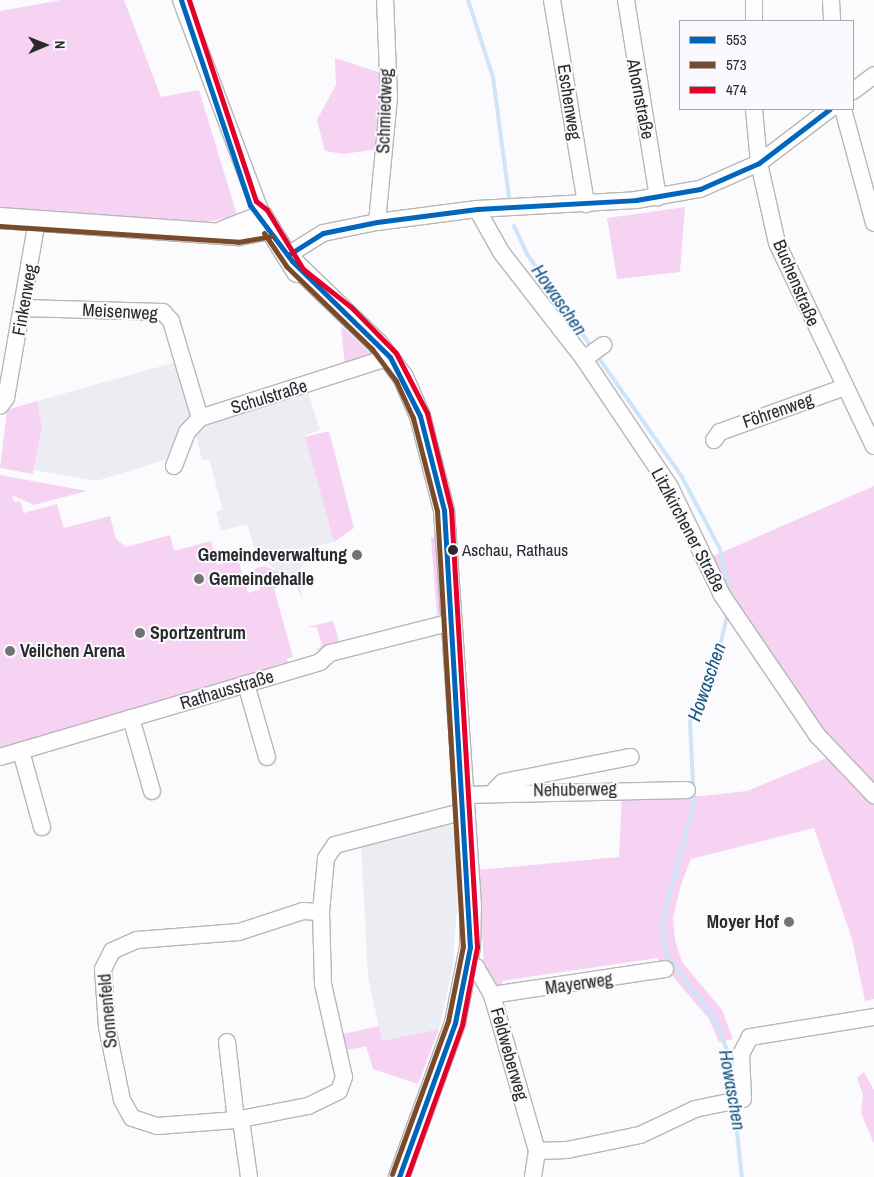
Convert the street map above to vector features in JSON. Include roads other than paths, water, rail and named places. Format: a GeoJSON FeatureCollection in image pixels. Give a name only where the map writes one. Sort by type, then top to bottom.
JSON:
{"type":"FeatureCollection","features":[{"type":"Feature","properties":{"kind":"main road"},"geometry":{"type":"LineString","coordinates":[[0,218],[223,231],[252,235],[264,220],[290,258],[306,270],[325,294],[390,357],[414,400],[437,478],[452,622],[471,906],[468,964],[455,1023],[399,1177]]}},
{"type":"Feature","properties":{"kind":"street"},"geometry":{"type":"LineString","coordinates":[[181,0],[235,152],[264,220]]}},
{"type":"Feature","properties":{"kind":"street","name":"Schmiedweg"},"geometry":{"type":"LineString","coordinates":[[377,222],[389,98],[385,0]]}},
{"type":"Feature","properties":{"kind":"street","name":"Eschenweg"},"geometry":{"type":"LineString","coordinates":[[552,0],[586,204]]}},
{"type":"Feature","properties":{"kind":"street","name":"Ahornstraße"},"geometry":{"type":"LineString","coordinates":[[626,0],[658,197]]}},
{"type":"Feature","properties":{"kind":"street"},"geometry":{"type":"LineString","coordinates":[[754,0],[754,20]]}},
{"type":"Feature","properties":{"kind":"street"},"geometry":{"type":"LineString","coordinates":[[831,0],[832,20]]}},
{"type":"Feature","properties":{"kind":"street"},"geometry":{"type":"LineString","coordinates":[[854,90],[874,75]]}},
{"type":"Feature","properties":{"kind":"street","name":"Buchenstraße"},"geometry":{"type":"LineString","coordinates":[[754,110],[759,163],[777,243],[874,446]]}},
{"type":"Feature","properties":{"kind":"street"},"geometry":{"type":"LineString","coordinates":[[290,258],[322,233],[377,222],[477,209],[586,204],[658,197],[700,189],[759,163],[829,110]]}},
{"type":"Feature","properties":{"kind":"street"},"geometry":{"type":"LineString","coordinates":[[843,110],[874,223]]}},
{"type":"Feature","properties":{"kind":"street","name":"Litzlkirchener Straße"},"geometry":{"type":"LineString","coordinates":[[477,209],[501,252],[592,353],[670,487],[722,595],[817,735],[874,795]]}},
{"type":"Feature","properties":{"kind":"street","name":"Finkenweg"},"geometry":{"type":"LineString","coordinates":[[0,406],[6,398],[24,308],[37,220]]}},
{"type":"Feature","properties":{"kind":"street","name":"Meisenweg"},"geometry":{"type":"LineString","coordinates":[[24,308],[163,312],[171,321],[200,418]]}},
{"type":"Feature","properties":{"kind":"street","name":"Schulstraße"},"geometry":{"type":"LineString","coordinates":[[200,418],[390,357]]}},
{"type":"Feature","properties":{"kind":"street","name":"Föhrenweg"},"geometry":{"type":"LineString","coordinates":[[714,440],[720,432],[845,388]]}},
{"type":"Feature","properties":{"kind":"street"},"geometry":{"type":"LineString","coordinates":[[174,466],[187,432],[200,418]]}},
{"type":"Feature","properties":{"kind":"street","name":"Rathausstraße"},"geometry":{"type":"LineString","coordinates":[[0,757],[320,662],[330,653],[452,622]]}},
{"type":"Feature","properties":{"kind":"street"},"geometry":{"type":"LineString","coordinates":[[246,684],[267,757]]}},
{"type":"Feature","properties":{"kind":"street"},"geometry":{"type":"LineString","coordinates":[[131,718],[152,791]]}},
{"type":"Feature","properties":{"kind":"street"},"geometry":{"type":"LineString","coordinates":[[21,751],[42,827]]}},
{"type":"Feature","properties":{"kind":"street"},"geometry":{"type":"LineString","coordinates":[[494,791],[502,782],[631,756]]}},
{"type":"Feature","properties":{"kind":"street","name":"Nehuberweg"},"geometry":{"type":"LineString","coordinates":[[464,803],[494,791],[687,790]]}},
{"type":"Feature","properties":{"kind":"street","name":"Sonnenfeld"},"geometry":{"type":"LineString","coordinates":[[321,912],[303,911],[239,932],[126,942],[105,961],[112,1054],[122,1100],[132,1118],[157,1126],[238,1120],[325,1101],[342,1085],[323,984],[321,912],[326,858],[335,845],[464,803]]}},
{"type":"Feature","properties":{"kind":"street","name":"Feldweberweg"},"geometry":{"type":"LineString","coordinates":[[468,964],[476,967],[492,996],[537,1151]]}},
{"type":"Feature","properties":{"kind":"street","name":"Mayerweg"},"geometry":{"type":"LineString","coordinates":[[492,996],[665,969]]}},
{"type":"Feature","properties":{"kind":"street"},"geometry":{"type":"LineString","coordinates":[[533,1177],[537,1151],[567,1150],[640,1136],[694,1108],[743,1099],[741,1054],[750,1038],[874,1017]]}},
{"type":"Feature","properties":{"kind":"street"},"geometry":{"type":"LineString","coordinates":[[227,1042],[238,1120],[249,1177]]}},
{"type":"Feature","properties":{"kind":"waterway","name":"Howaschen"},"geometry":{"type":"LineString","coordinates":[[468,0],[493,77],[509,197]]}},
{"type":"Feature","properties":{"kind":"waterway","name":"Howaschen"},"geometry":{"type":"LineString","coordinates":[[514,226],[527,254],[592,348]]}},
{"type":"Feature","properties":{"kind":"waterway","name":"Howaschen"},"geometry":{"type":"LineString","coordinates":[[596,354],[682,477],[720,549],[730,597]]}},
{"type":"Feature","properties":{"kind":"waterway","name":"Howaschen"},"geometry":{"type":"LineString","coordinates":[[728,613],[716,661],[690,722],[694,803],[662,923],[666,955],[715,1019],[727,1050],[733,1098]]}},
{"type":"Feature","properties":{"kind":"waterway","name":"Howaschen"},"geometry":{"type":"LineString","coordinates":[[734,1105],[742,1177]]}},
{"type":"Feature","properties":{"kind":"place","name":"Aschau, Rathaus"},"geometry":{"type":"Point","coordinates":[453,550]}},
{"type":"Feature","properties":{"kind":"place","name":"Gemeindeverwaltung"},"geometry":{"type":"Point","coordinates":[357,555]}},
{"type":"Feature","properties":{"kind":"place","name":"Gemeindehalle"},"geometry":{"type":"Point","coordinates":[199,579]}},
{"type":"Feature","properties":{"kind":"place","name":"Sportzentrum"},"geometry":{"type":"Point","coordinates":[140,633]}},
{"type":"Feature","properties":{"kind":"place","name":"Veilchen Arena"},"geometry":{"type":"Point","coordinates":[10,651]}},
{"type":"Feature","properties":{"kind":"place","name":"Moyer Hof"},"geometry":{"type":"Point","coordinates":[789,922]}}]}
